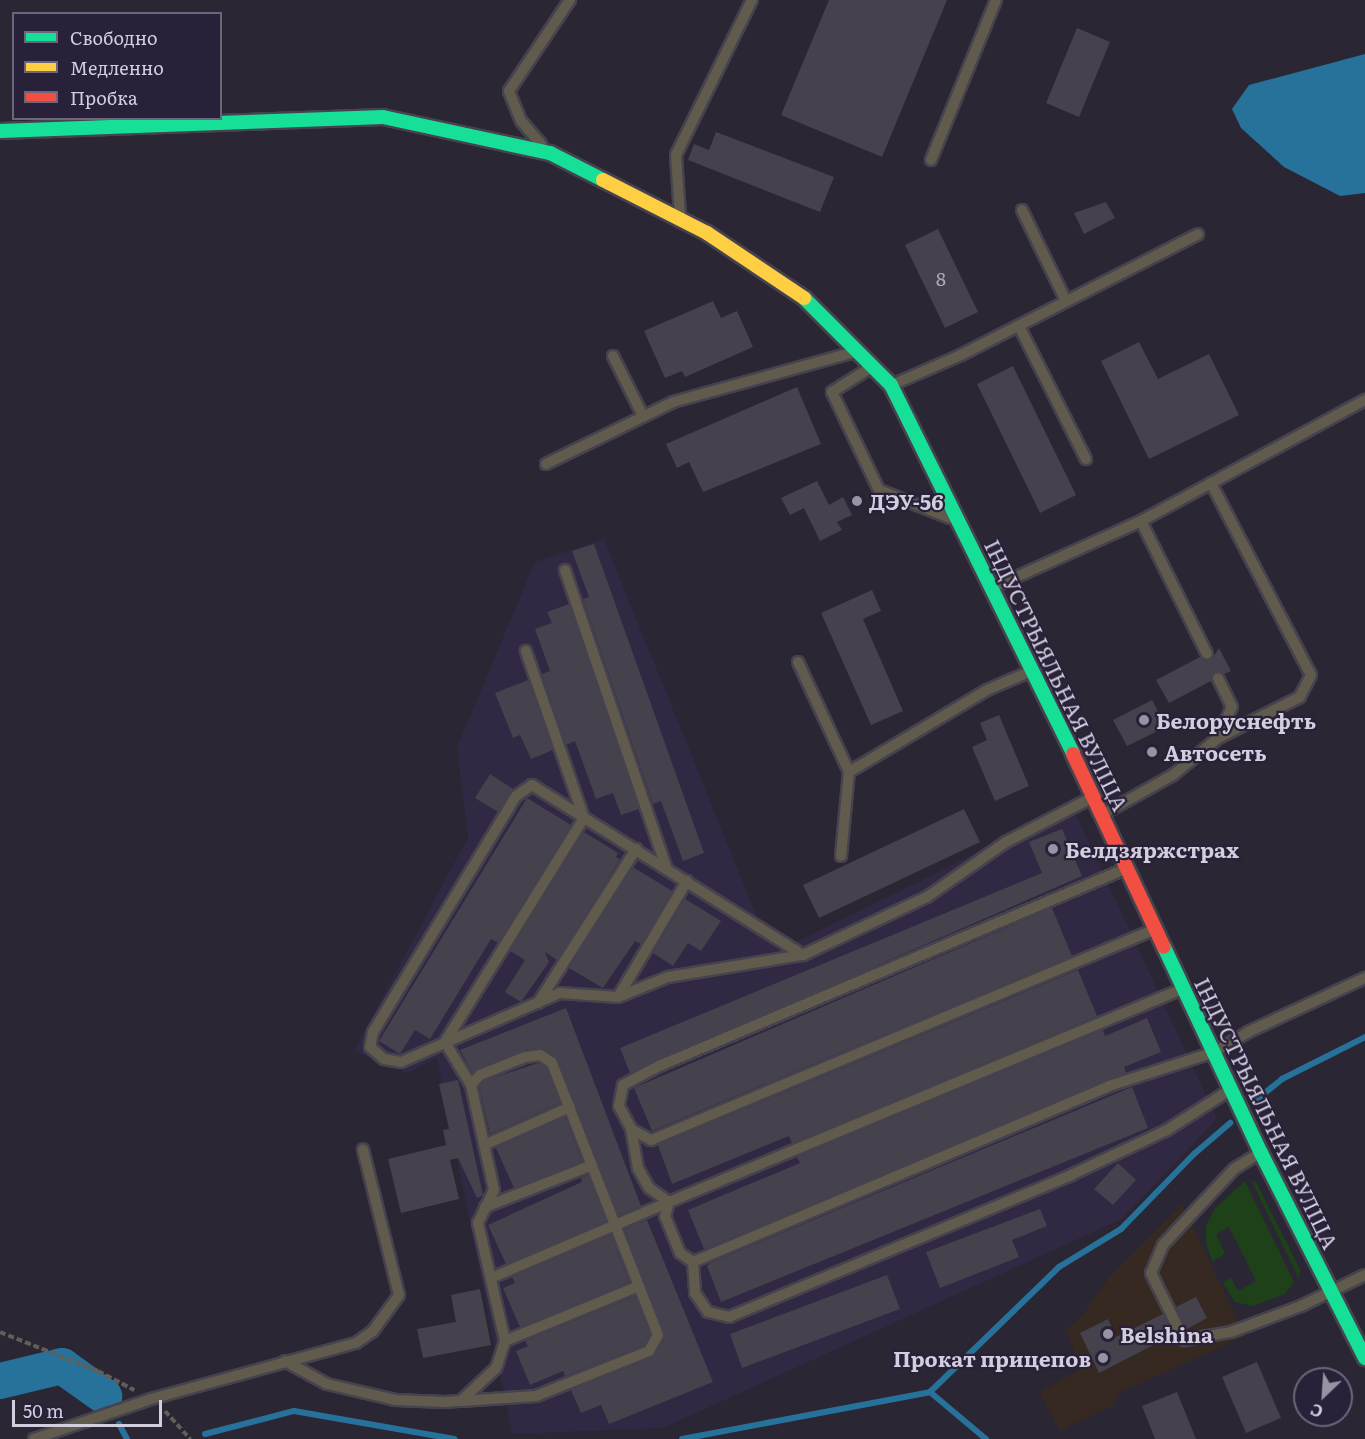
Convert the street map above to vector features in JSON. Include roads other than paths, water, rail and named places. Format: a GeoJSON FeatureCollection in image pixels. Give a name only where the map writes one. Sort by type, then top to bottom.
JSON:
{"type":"FeatureCollection","features":[{"type":"Feature","properties":{"kind":"street","name":"ІНДУСТРЫЯЛЬНАЯ ВУЛІЦА"},"geometry":{"type":"LineString","coordinates":[[0,131],[382,117],[550,153],[680,220],[807,300],[891,385],[1102,814],[1261,1153],[1365,1358]]}},
{"type":"Feature","properties":{"kind":"lane"},"geometry":{"type":"LineString","coordinates":[[550,153],[520,121],[509,91],[570,0]]}},
{"type":"Feature","properties":{"kind":"lane"},"geometry":{"type":"LineString","coordinates":[[680,220],[676,155],[752,0]]}},
{"type":"Feature","properties":{"kind":"lane"},"geometry":{"type":"LineString","coordinates":[[931,160],[996,0]]}},
{"type":"Feature","properties":{"kind":"lane"},"geometry":{"type":"LineString","coordinates":[[1022,210],[1066,301]]}},
{"type":"Feature","properties":{"kind":"lane"},"geometry":{"type":"LineString","coordinates":[[891,385],[1019,326],[1198,234]]}},
{"type":"Feature","properties":{"kind":"lane"},"geometry":{"type":"LineString","coordinates":[[1019,326],[1086,459]]}},
{"type":"Feature","properties":{"kind":"lane"},"geometry":{"type":"LineString","coordinates":[[546,464],[673,402],[857,351]]}},
{"type":"Feature","properties":{"kind":"lane"},"geometry":{"type":"LineString","coordinates":[[613,356],[643,416]]}},
{"type":"Feature","properties":{"kind":"lane"},"geometry":{"type":"LineString","coordinates":[[872,367],[832,392],[879,490],[959,522]]}},
{"type":"Feature","properties":{"kind":"lane"},"geometry":{"type":"LineString","coordinates":[[992,588],[1141,521],[1365,400]]}},
{"type":"Feature","properties":{"kind":"lane"},"geometry":{"type":"LineString","coordinates":[[1102,814],[1173,775],[1218,738],[1300,697],[1311,675],[1211,483]]}},
{"type":"Feature","properties":{"kind":"lane"},"geometry":{"type":"LineString","coordinates":[[1141,521],[1207,654]]}},
{"type":"Feature","properties":{"kind":"lane"},"geometry":{"type":"LineString","coordinates":[[565,570],[667,869]]}},
{"type":"Feature","properties":{"kind":"lane"},"geometry":{"type":"LineString","coordinates":[[526,651],[584,818]]}},
{"type":"Feature","properties":{"kind":"lane"},"geometry":{"type":"LineString","coordinates":[[798,662],[849,772],[841,856]]}},
{"type":"Feature","properties":{"kind":"lane"},"geometry":{"type":"LineString","coordinates":[[849,772],[987,690],[1032,671]]}},
{"type":"Feature","properties":{"kind":"lane"},"geometry":{"type":"LineString","coordinates":[[1218,678],[1233,707],[1218,738]]}},
{"type":"Feature","properties":{"kind":"lane"},"geometry":{"type":"LineString","coordinates":[[803,955],[532,785],[516,796],[373,1032],[370,1047],[384,1059],[401,1062],[560,993],[618,997],[668,977],[803,955],[927,897],[1006,843],[1093,797]]}},
{"type":"Feature","properties":{"kind":"lane"},"geometry":{"type":"LineString","coordinates":[[445,1042],[584,818]]}},
{"type":"Feature","properties":{"kind":"lane"},"geometry":{"type":"LineString","coordinates":[[538,1003],[636,849]]}},
{"type":"Feature","properties":{"kind":"lane"},"geometry":{"type":"LineString","coordinates":[[669,1202],[649,1188],[639,1168],[632,1129],[620,1106],[623,1085],[659,1066],[1127,868]]}},
{"type":"Feature","properties":{"kind":"lane"},"geometry":{"type":"LineString","coordinates":[[618,997],[687,881]]}},
{"type":"Feature","properties":{"kind":"lane"},"geometry":{"type":"LineString","coordinates":[[632,1129],[651,1140],[1156,929]]}},
{"type":"Feature","properties":{"kind":"lane"},"geometry":{"type":"LineString","coordinates":[[693,1262],[1109,1086],[1214,1052],[1248,1032],[1365,978]]}},
{"type":"Feature","properties":{"kind":"lane"},"geometry":{"type":"LineString","coordinates":[[490,1278],[1184,988]]}},
{"type":"Feature","properties":{"kind":"lane"},"geometry":{"type":"LineString","coordinates":[[445,1042],[471,1085],[494,1190],[478,1223],[505,1341],[496,1368],[461,1401]]}},
{"type":"Feature","properties":{"kind":"lane"},"geometry":{"type":"LineString","coordinates":[[285,1361],[327,1384],[394,1400],[461,1401],[536,1396],[649,1352],[658,1335],[552,1063],[540,1055],[525,1057],[480,1075],[471,1085]]}},
{"type":"Feature","properties":{"kind":"lane"},"geometry":{"type":"LineString","coordinates":[[693,1262],[695,1293],[708,1312],[729,1317],[1071,1175],[1167,1130],[1232,1090]]}},
{"type":"Feature","properties":{"kind":"lane"},"geometry":{"type":"LineString","coordinates":[[484,1145],[570,1107]]}},
{"type":"Feature","properties":{"kind":"lane"},"geometry":{"type":"LineString","coordinates":[[34,1439],[151,1400],[356,1343],[374,1331],[399,1295],[363,1149]]}},
{"type":"Feature","properties":{"kind":"lane"},"geometry":{"type":"LineString","coordinates":[[1261,1153],[1234,1169],[1163,1245],[1151,1273],[1184,1340],[1231,1332],[1301,1306],[1365,1275]]}},
{"type":"Feature","properties":{"kind":"lane"},"geometry":{"type":"LineString","coordinates":[[485,1207],[592,1165]]}},
{"type":"Feature","properties":{"kind":"lane"},"geometry":{"type":"LineString","coordinates":[[669,1202],[665,1216],[680,1253],[693,1262]]}},
{"type":"Feature","properties":{"kind":"lane"},"geometry":{"type":"LineString","coordinates":[[505,1341],[639,1286]]}},
{"type":"Feature","properties":{"kind":"water"},"geometry":{"type":"Polygon","coordinates":[[[1365,54],[1365,193],[1340,196],[1284,167],[1241,128],[1232,109],[1249,85],[1365,54]]]}},
{"type":"Feature","properties":{"kind":"waterway"},"geometry":{"type":"LineString","coordinates":[[1255,1101],[1282,1079],[1365,1037]]}},
{"type":"Feature","properties":{"kind":"waterway"},"geometry":{"type":"LineString","coordinates":[[682,1439],[930,1392],[1059,1267],[1121,1229],[1194,1154],[1230,1123]]}},
{"type":"Feature","properties":{"kind":"waterway"},"geometry":{"type":"LineString","coordinates":[[0,1381],[62,1366],[104,1396]]}},
{"type":"Feature","properties":{"kind":"waterway"},"geometry":{"type":"LineString","coordinates":[[930,1392],[986,1439]]}},
{"type":"Feature","properties":{"kind":"waterway"},"geometry":{"type":"LineString","coordinates":[[205,1434],[294,1411],[455,1439]]}},
{"type":"Feature","properties":{"kind":"waterway"},"geometry":{"type":"LineString","coordinates":[[119,1424],[127,1439]]}},
{"type":"Feature","properties":{"kind":"place","name":"ДЭУ-56"},"geometry":{"type":"Point","coordinates":[857,501]}},
{"type":"Feature","properties":{"kind":"place","name":"Белоруснефть"},"geometry":{"type":"Point","coordinates":[1144,720]}},
{"type":"Feature","properties":{"kind":"place","name":"Автосеть"},"geometry":{"type":"Point","coordinates":[1152,752]}},
{"type":"Feature","properties":{"kind":"place","name":"Белдзяржстрах"},"geometry":{"type":"Point","coordinates":[1053,849]}},
{"type":"Feature","properties":{"kind":"place","name":"Belshina"},"geometry":{"type":"Point","coordinates":[1108,1334]}},
{"type":"Feature","properties":{"kind":"place","name":"Прокат прицепов"},"geometry":{"type":"Point","coordinates":[1103,1358]}}]}
